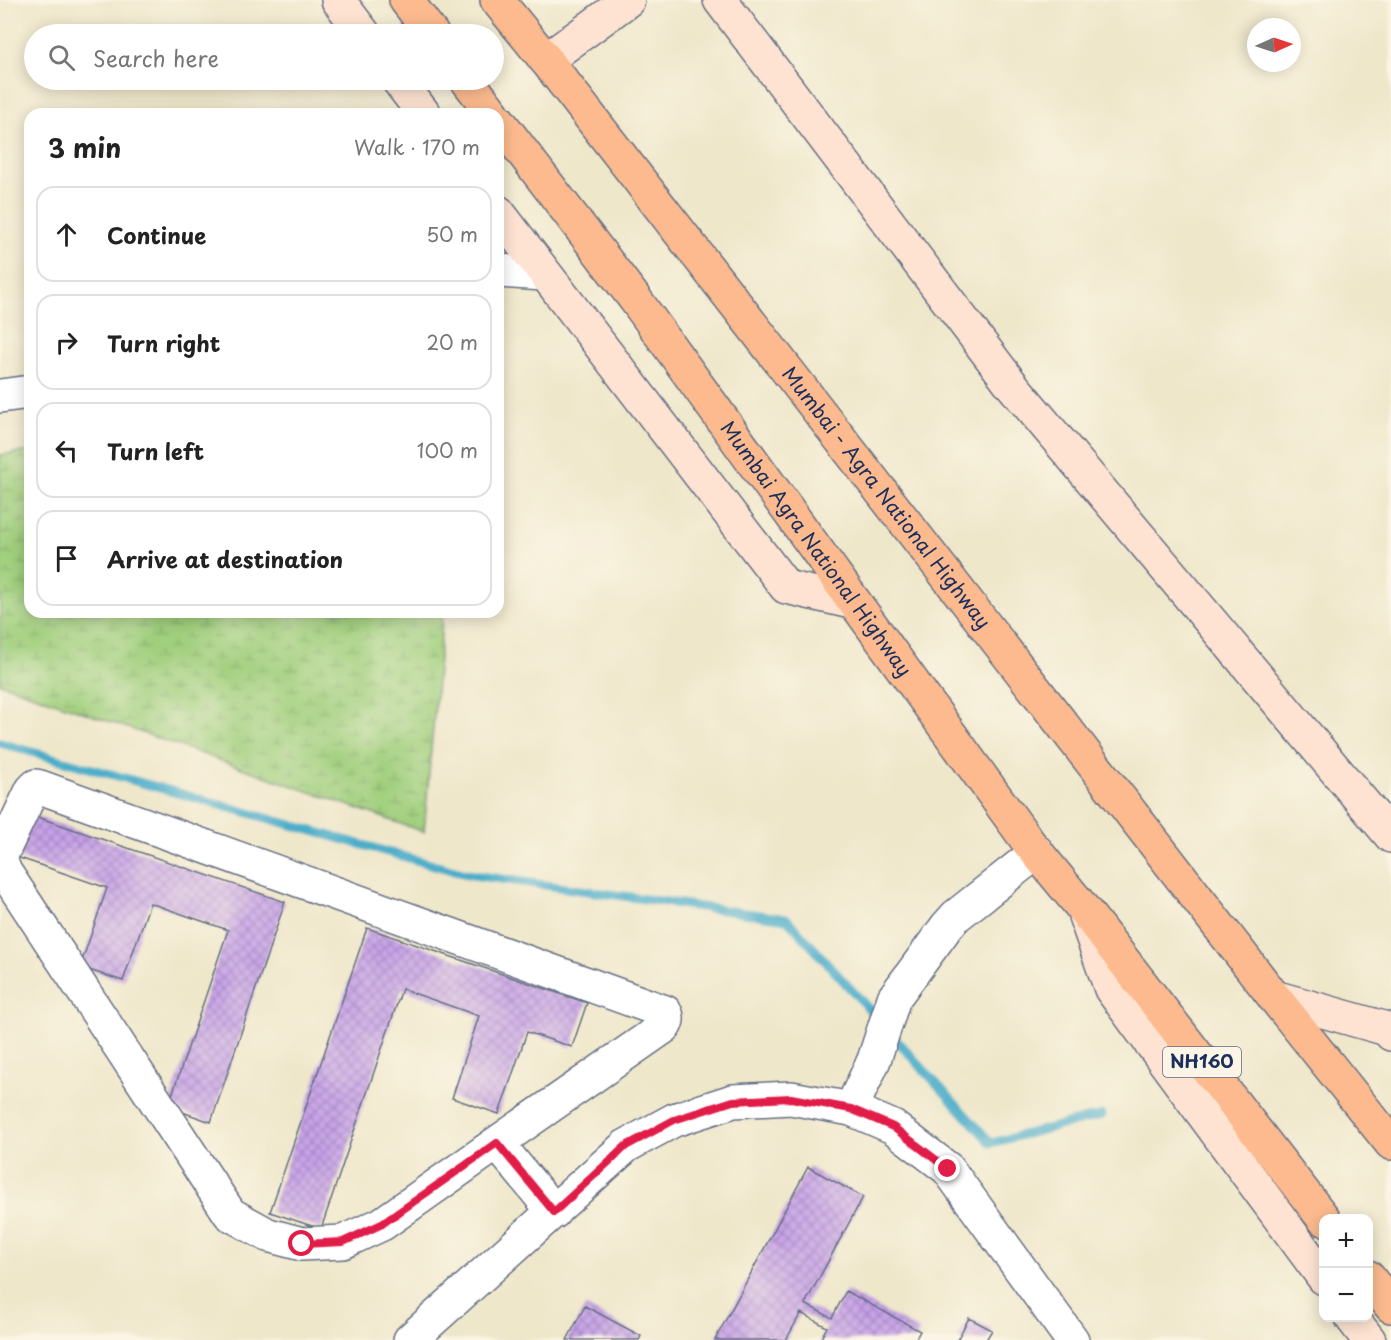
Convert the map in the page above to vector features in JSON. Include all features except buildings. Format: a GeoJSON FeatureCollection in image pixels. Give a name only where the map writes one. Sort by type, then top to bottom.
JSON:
{"type":"FeatureCollection","features":[{"type":"Feature","properties":{"kind":"highway"},"geometry":{"type":"LineString","coordinates":[[406,0],[424,24]]}},
{"type":"Feature","properties":{"kind":"highway","name":"Mumbai - Agra National Highway"},"geometry":{"type":"LineString","coordinates":[[497,0],[1274,997],[1391,1143]]}},
{"type":"Feature","properties":{"kind":"highway"},"geometry":{"type":"LineString","coordinates":[[475,90],[488,108]]}},
{"type":"Feature","properties":{"kind":"highway","name":"Mumbai Agra National Highway"},"geometry":{"type":"LineString","coordinates":[[504,128],[635,299],[1037,852],[1081,906]]}},
{"type":"Feature","properties":{"kind":"highway","name":"NH160"},"geometry":{"type":"LineString","coordinates":[[1081,906],[1319,1214]]}},
{"type":"Feature","properties":{"kind":"highway"},"geometry":{"type":"LineString","coordinates":[[1373,1283],[1391,1306]]}},
{"type":"Feature","properties":{"kind":"street"},"geometry":{"type":"LineString","coordinates":[[338,0],[356,24]]}},
{"type":"Feature","properties":{"kind":"street"},"geometry":{"type":"LineString","coordinates":[[546,60],[628,0]]}},
{"type":"Feature","properties":{"kind":"street"},"geometry":{"type":"LineString","coordinates":[[720,0],[1012,385],[1391,836]]}},
{"type":"Feature","properties":{"kind":"street"},"geometry":{"type":"LineString","coordinates":[[406,90],[419,108]]}},
{"type":"Feature","properties":{"kind":"street"},"geometry":{"type":"LineString","coordinates":[[504,220],[786,587],[855,603]]}},
{"type":"Feature","properties":{"kind":"street"},"geometry":{"type":"LineString","coordinates":[[504,271],[544,274]]}},
{"type":"Feature","properties":{"kind":"street"},"geometry":{"type":"LineString","coordinates":[[0,396],[24,393]]}},
{"type":"Feature","properties":{"kind":"street"},"geometry":{"type":"LineString","coordinates":[[36,786],[40,787],[665,1012],[668,1016],[664,1026],[497,1143],[382,1224],[343,1242],[302,1244],[268,1235],[230,1214],[5,872],[1,862],[2,853],[32,790],[36,786]]}},
{"type":"Feature","properties":{"kind":"street"},"geometry":{"type":"LineString","coordinates":[[851,1109],[873,1060],[894,998],[956,916],[1037,852]]}},
{"type":"Feature","properties":{"kind":"street","name":"Mumbai Agra National Highway"},"geometry":{"type":"LineString","coordinates":[[1081,906],[1111,989],[1319,1273]]}},
{"type":"Feature","properties":{"kind":"street"},"geometry":{"type":"LineString","coordinates":[[1274,997],[1389,1031]]}},
{"type":"Feature","properties":{"kind":"street"},"geometry":{"type":"LineString","coordinates":[[411,1340],[626,1146],[674,1120],[733,1101],[791,1098],[851,1109],[893,1127],[948,1169],[1072,1340]]}},
{"type":"Feature","properties":{"kind":"street"},"geometry":{"type":"LineString","coordinates":[[497,1143],[554,1212]]}},
{"type":"Feature","properties":{"kind":"street"},"geometry":{"type":"LineString","coordinates":[[1356,1322],[1369,1340]]}},
{"type":"Feature","properties":{"kind":"green space"},"geometry":{"type":"Polygon","coordinates":[[[24,452],[24,618],[442,618],[424,832],[0,683],[0,455],[24,452]]]}},
{"type":"Feature","properties":{"kind":"waterway"},"geometry":{"type":"LineString","coordinates":[[0,743],[466,874],[787,919],[879,1020]]}},
{"type":"Feature","properties":{"kind":"waterway"},"geometry":{"type":"LineString","coordinates":[[890,1033],[991,1143],[1102,1115]]}},
{"type":"Feature","properties":{"kind":"route"},"geometry":{"type":"LineString","coordinates":[[302,1244],[343,1242],[382,1224],[497,1143],[554,1212],[626,1146],[674,1120],[733,1101],[791,1098],[851,1109],[893,1127],[948,1169]]}}]}
